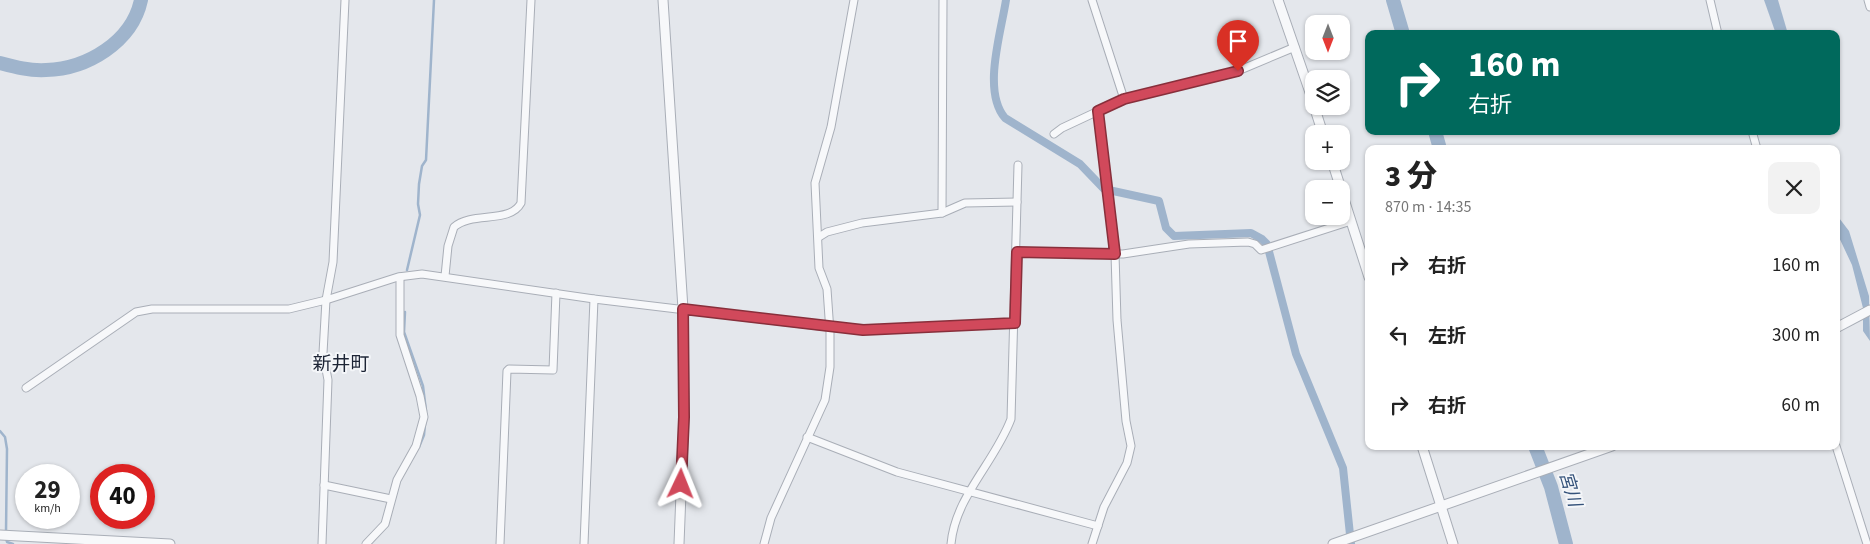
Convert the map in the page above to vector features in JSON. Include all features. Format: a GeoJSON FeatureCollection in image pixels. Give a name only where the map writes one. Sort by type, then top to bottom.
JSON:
{"type":"FeatureCollection","features":[{"type":"Feature","properties":{"kind":"street"},"geometry":{"type":"LineString","coordinates":[[322,544],[328,380],[324,353],[326,300],[333,262],[345,0]]}},
{"type":"Feature","properties":{"kind":"street"},"geometry":{"type":"LineString","coordinates":[[445,276],[448,246],[454,227],[468,219],[508,214],[515,211],[521,203],[531,0]]}},
{"type":"Feature","properties":{"kind":"street"},"geometry":{"type":"LineString","coordinates":[[663,0],[665,65],[683,309],[684,417],[679,544]]}},
{"type":"Feature","properties":{"kind":"street"},"geometry":{"type":"LineString","coordinates":[[764,544],[771,518],[827,391],[830,359],[829,327],[826,289],[819,268],[815,183],[831,127],[854,0]]}},
{"type":"Feature","properties":{"kind":"street"},"geometry":{"type":"LineString","coordinates":[[942,213],[943,0]]}},
{"type":"Feature","properties":{"kind":"street"},"geometry":{"type":"LineString","coordinates":[[1092,0],[1124,99]]}},
{"type":"Feature","properties":{"kind":"street"},"geometry":{"type":"LineString","coordinates":[[1278,0],[1305,78]]}},
{"type":"Feature","properties":{"kind":"street"},"geometry":{"type":"LineString","coordinates":[[1710,0],[1717,30]]}},
{"type":"Feature","properties":{"kind":"street"},"geometry":{"type":"LineString","coordinates":[[1868,0],[1870,7]]}},
{"type":"Feature","properties":{"kind":"street"},"geometry":{"type":"LineString","coordinates":[[1054,134],[1062,128],[1124,99],[1233,73],[1295,47]]}},
{"type":"Feature","properties":{"kind":"street"},"geometry":{"type":"LineString","coordinates":[[1092,544],[1104,507],[1127,463],[1131,446],[1126,421],[1117,327],[1115,254],[1098,111]]}},
{"type":"Feature","properties":{"kind":"street"},"geometry":{"type":"LineString","coordinates":[[951,544],[956,520],[971,490],[1006,434],[1011,419],[1018,164]]}},
{"type":"Feature","properties":{"kind":"street"},"geometry":{"type":"LineString","coordinates":[[819,237],[826,232],[862,223],[942,213],[965,203],[1017,202]]}},
{"type":"Feature","properties":{"kind":"street"},"geometry":{"type":"LineString","coordinates":[[1350,218],[1365,265]]}},
{"type":"Feature","properties":{"kind":"street"},"geometry":{"type":"LineString","coordinates":[[1017,252],[1115,254],[1189,244],[1248,242],[1261,250],[1351,221]]}},
{"type":"Feature","properties":{"kind":"street"},"geometry":{"type":"LineString","coordinates":[[26,388],[136,312],[152,309],[276,310],[326,300],[400,277],[418,274],[829,327],[888,329],[1015,323]]}},
{"type":"Feature","properties":{"kind":"street"},"geometry":{"type":"LineString","coordinates":[[366,544],[385,524],[390,499],[397,480],[416,446],[424,417],[420,396],[400,335],[400,277]]}},
{"type":"Feature","properties":{"kind":"street"},"geometry":{"type":"LineString","coordinates":[[500,544],[507,371],[509,369],[552,370],[556,293]]}},
{"type":"Feature","properties":{"kind":"street"},"geometry":{"type":"LineString","coordinates":[[584,544],[594,298]]}},
{"type":"Feature","properties":{"kind":"street"},"geometry":{"type":"LineString","coordinates":[[1840,326],[1870,310]]}},
{"type":"Feature","properties":{"kind":"street"},"geometry":{"type":"LineString","coordinates":[[807,437],[897,472],[971,490],[1098,526]]}},
{"type":"Feature","properties":{"kind":"street"},"geometry":{"type":"LineString","coordinates":[[1423,450],[1453,544]]}},
{"type":"Feature","properties":{"kind":"street"},"geometry":{"type":"LineString","coordinates":[[1333,544],[1601,450]]}},
{"type":"Feature","properties":{"kind":"street"},"geometry":{"type":"LineString","coordinates":[[1837,450],[1867,544]]}},
{"type":"Feature","properties":{"kind":"street"},"geometry":{"type":"LineString","coordinates":[[324,485],[390,499]]}},
{"type":"Feature","properties":{"kind":"street"},"geometry":{"type":"LineString","coordinates":[[0,535],[25,541],[170,544]]}},
{"type":"Feature","properties":{"kind":"water"},"geometry":{"type":"Polygon","coordinates":[[[1764,0],[1778,0],[1787,30],[1775,30],[1764,0]]]}},
{"type":"Feature","properties":{"kind":"water"},"geometry":{"type":"Polygon","coordinates":[[[1840,219],[1849,231],[1869,296],[1870,341],[1863,331],[1863,308],[1852,265],[1840,240],[1840,219]]]}},
{"type":"Feature","properties":{"kind":"waterway"},"geometry":{"type":"LineString","coordinates":[[0,63],[40,70],[77,65],[92,58],[118,40],[128,29],[136,15],[141,0]]}},
{"type":"Feature","properties":{"kind":"waterway"},"geometry":{"type":"LineString","coordinates":[[407,270],[420,215],[418,204],[419,184],[422,166],[426,160],[434,0]]}},
{"type":"Feature","properties":{"kind":"waterway"},"geometry":{"type":"LineString","coordinates":[[1006,0],[997,45],[994,78],[998,107],[1005,118],[1080,164],[1104,189],[1159,201],[1166,228],[1174,236],[1251,233],[1267,244],[1296,354],[1343,468],[1351,544]]}},
{"type":"Feature","properties":{"kind":"waterway","name":"宮川"},"geometry":{"type":"LineString","coordinates":[[1393,0],[1402,30]]}},
{"type":"Feature","properties":{"kind":"waterway","name":"宮川"},"geometry":{"type":"LineString","coordinates":[[1436,135],[1439,145]]}},
{"type":"Feature","properties":{"kind":"waterway"},"geometry":{"type":"LineString","coordinates":[[405,312],[404,332],[423,386],[426,411]]}},
{"type":"Feature","properties":{"kind":"waterway"},"geometry":{"type":"LineString","coordinates":[[419,447],[424,435],[425,424]]}},
{"type":"Feature","properties":{"kind":"waterway"},"geometry":{"type":"LineString","coordinates":[[0,431],[5,437],[7,449],[6,532]]}},
{"type":"Feature","properties":{"kind":"waterway","name":"宮川"},"geometry":{"type":"LineString","coordinates":[[1537,450],[1551,487],[1566,544]]}},
{"type":"Feature","properties":{"kind":"waterway"},"geometry":{"type":"LineString","coordinates":[[6,538],[7,542],[13,544]]}},
{"type":"Feature","properties":{"kind":"district","name":"新井町"},"geometry":{"type":"Point","coordinates":[341,364]}},
{"type":"Feature","properties":{"kind":"route"},"geometry":{"type":"LineString","coordinates":[[681,484],[684,417],[683,309],[863,330],[1015,323],[1017,252],[1115,254],[1098,111],[1124,99],[1238,71]]}}]}
